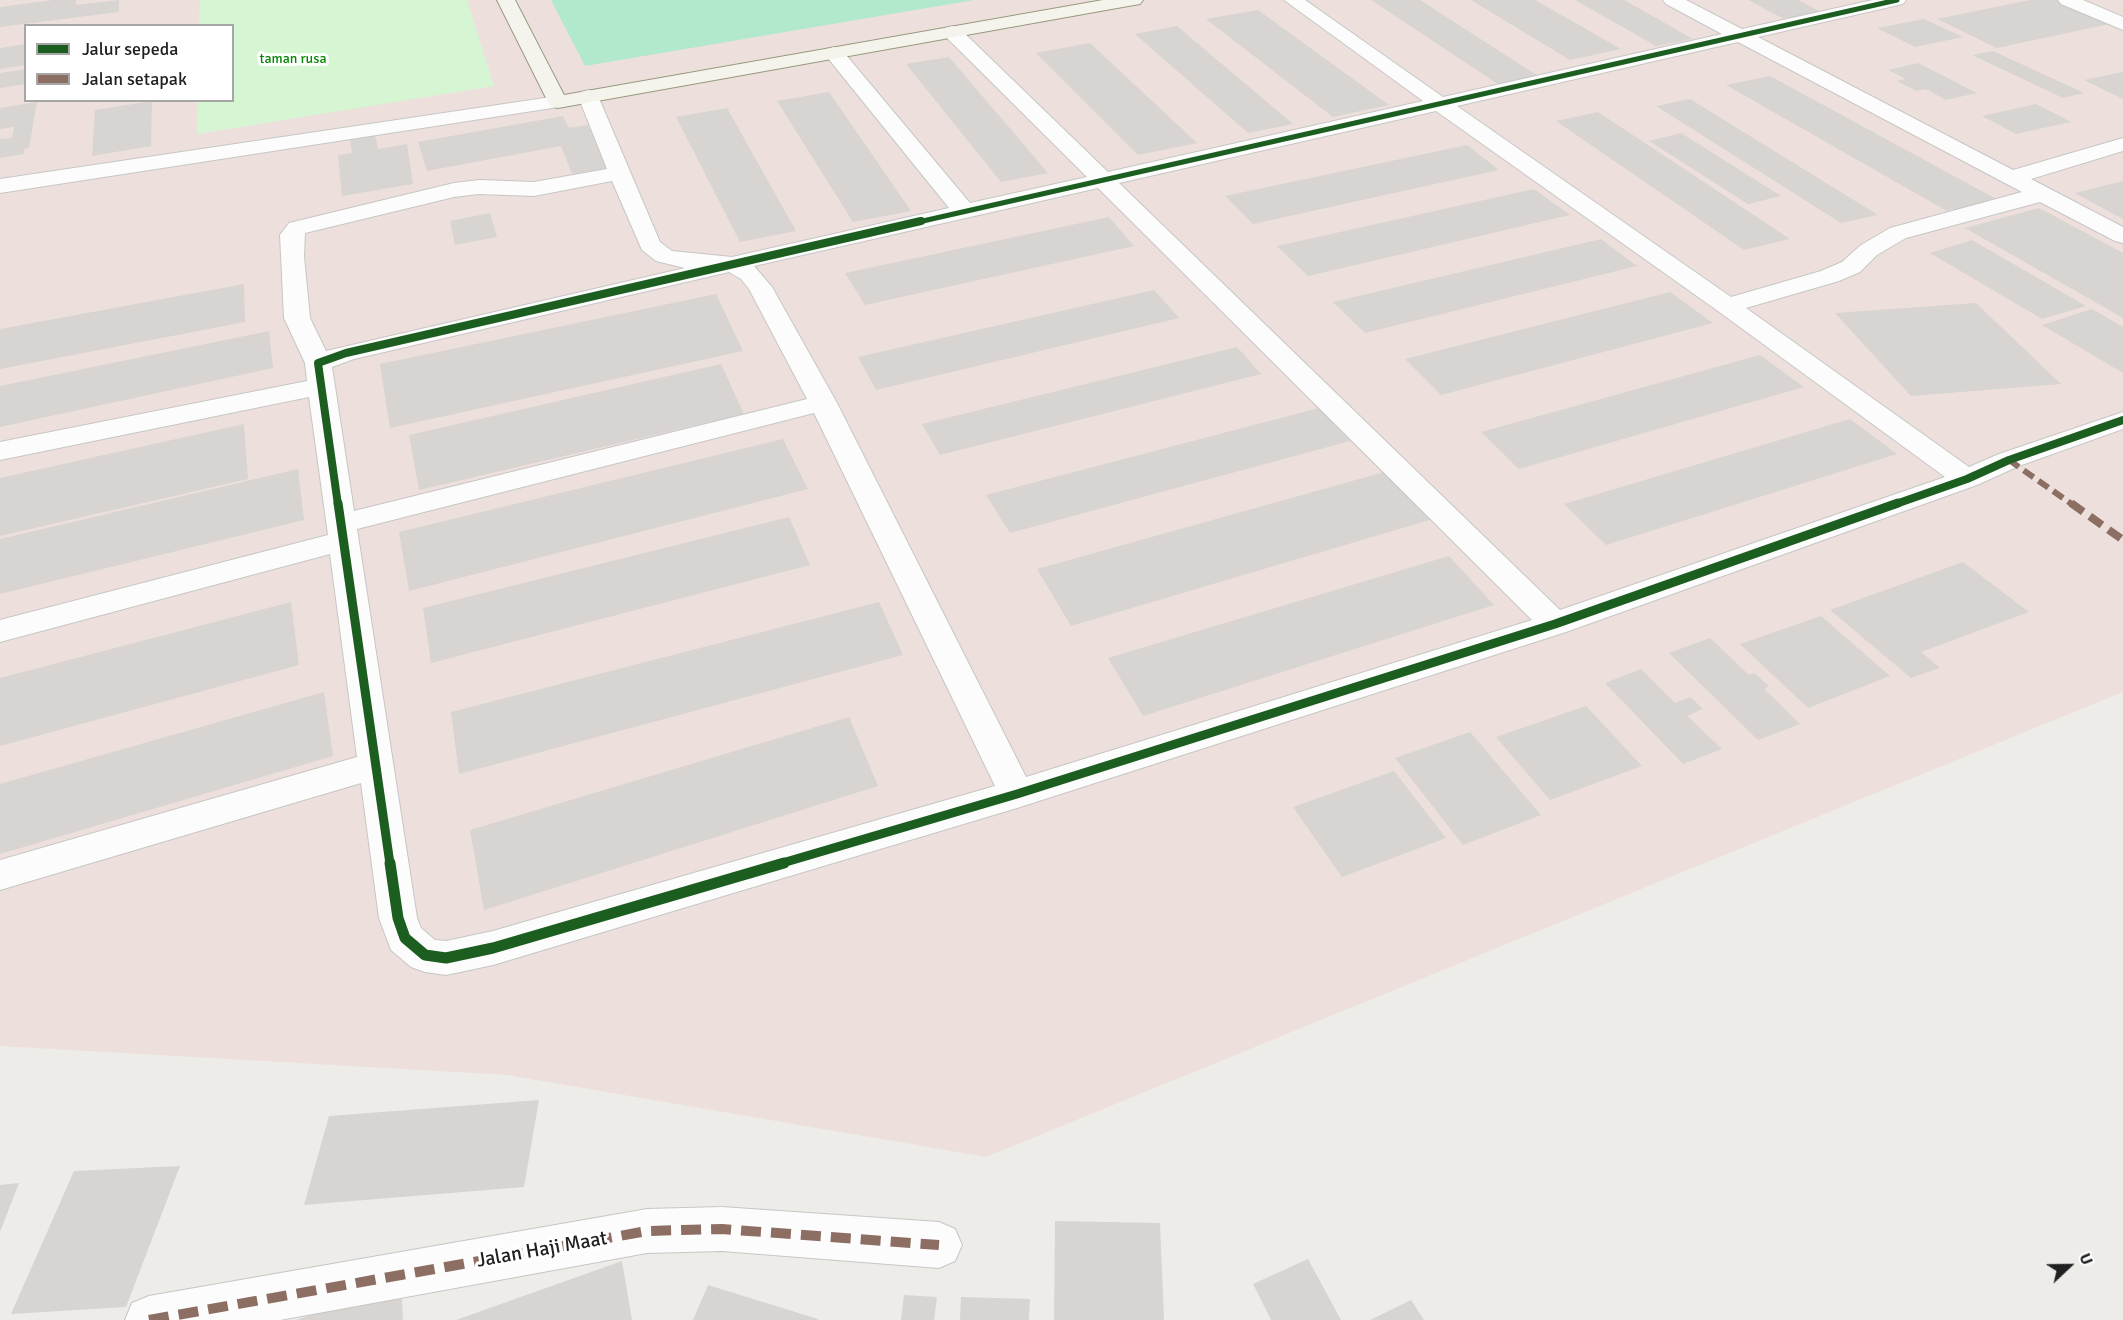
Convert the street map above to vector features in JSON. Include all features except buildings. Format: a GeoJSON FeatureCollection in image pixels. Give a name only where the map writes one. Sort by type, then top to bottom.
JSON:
{"type":"FeatureCollection","features":[{"type":"Feature","properties":{"kind":"main road"},"geometry":{"type":"LineString","coordinates":[[506,0],[558,102],[1134,0]]}},
{"type":"Feature","properties":{"kind":"street"},"geometry":{"type":"LineString","coordinates":[[1293,0],[1727,306],[1967,479]]}},
{"type":"Feature","properties":{"kind":"street"},"geometry":{"type":"LineString","coordinates":[[1672,0],[2123,236]]}},
{"type":"Feature","properties":{"kind":"street"},"geometry":{"type":"LineString","coordinates":[[0,450],[319,375],[346,353],[1897,0]]}},
{"type":"Feature","properties":{"kind":"street"},"geometry":{"type":"LineString","coordinates":[[2067,0],[2123,24]]}},
{"type":"Feature","properties":{"kind":"street"},"geometry":{"type":"LineString","coordinates":[[952,32],[1555,624]]}},
{"type":"Feature","properties":{"kind":"street"},"geometry":{"type":"LineString","coordinates":[[834,53],[964,211]]}},
{"type":"Feature","properties":{"kind":"street"},"geometry":{"type":"LineString","coordinates":[[588,96],[643,231],[655,250],[664,256],[680,260],[732,264],[750,273],[760,287],[823,403],[1017,794]]}},
{"type":"Feature","properties":{"kind":"street"},"geometry":{"type":"LineString","coordinates":[[0,186],[558,102]]}},
{"type":"Feature","properties":{"kind":"street"},"geometry":{"type":"LineString","coordinates":[[2013,177],[2123,144]]}},
{"type":"Feature","properties":{"kind":"street"},"geometry":{"type":"LineString","coordinates":[[619,173],[542,188],[479,187],[453,190],[297,228],[292,235],[297,318],[319,375],[398,918],[405,938],[425,955],[446,958],[493,948],[1017,794],[1555,624],[1967,479],[2009,460],[2123,420]]}},
{"type":"Feature","properties":{"kind":"street"},"geometry":{"type":"LineString","coordinates":[[1727,306],[1830,276],[1851,267],[1869,250],[1898,233],[2042,194]]}},
{"type":"Feature","properties":{"kind":"street"},"geometry":{"type":"LineString","coordinates":[[0,631],[342,533],[823,403]]}},
{"type":"Feature","properties":{"kind":"street"},"geometry":{"type":"LineString","coordinates":[[0,875],[375,765]]}},
{"type":"Feature","properties":{"kind":"street","name":"Jalan Haji Maat"},"geometry":{"type":"LineString","coordinates":[[149,1320],[647,1231],[722,1229],[939,1245]]}},
{"type":"Feature","properties":{"kind":"shaded area"},"geometry":{"type":"Polygon","coordinates":[[[0,0],[2123,0],[2123,692],[986,1157],[507,1075],[0,1046],[0,0]]]}},
{"type":"Feature","properties":{"kind":"green space","name":"taman rusa"},"geometry":{"type":"Polygon","coordinates":[[[200,0],[467,0],[494,86],[197,134],[198,102],[234,102],[234,24],[199,24],[200,0]]]}},
{"type":"Feature","properties":{"kind":"green space"},"geometry":{"type":"Polygon","coordinates":[[[551,0],[974,0],[585,66],[551,0]]]}},
{"type":"Feature","properties":{"kind":"marked path"},"geometry":{"type":"LineString","coordinates":[[2009,460],[2123,540]]}},
{"type":"Feature","properties":{"kind":"marked path"},"geometry":{"type":"LineString","coordinates":[[149,1320],[647,1231],[722,1229],[939,1245]]}},
{"type":"Feature","properties":{"kind":"cycle path"},"geometry":{"type":"LineString","coordinates":[[1897,0],[732,264],[346,353],[318,363],[398,918],[405,938],[425,955],[446,958],[493,948],[1017,794],[1555,624],[1967,479],[2009,460],[2123,420]]}}]}
